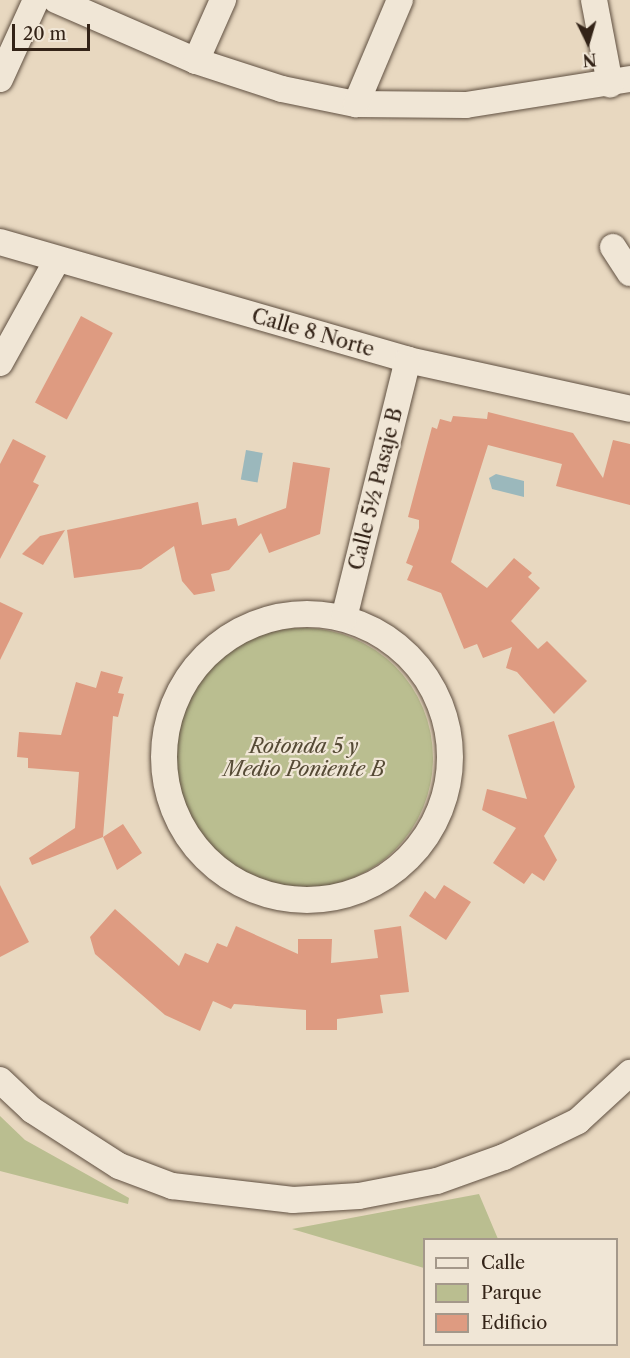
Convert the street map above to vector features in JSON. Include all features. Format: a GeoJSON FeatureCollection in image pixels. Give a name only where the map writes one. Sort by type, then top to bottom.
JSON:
{"type":"FeatureCollection","features":[{"type":"Feature","properties":{"kind":"street"},"geometry":{"type":"LineString","coordinates":[[0,79],[36,0]]}},
{"type":"Feature","properties":{"kind":"street"},"geometry":{"type":"LineString","coordinates":[[56,0],[196,61],[282,89],[356,104],[466,105],[620,81],[594,0]]}},
{"type":"Feature","properties":{"kind":"street"},"geometry":{"type":"LineString","coordinates":[[196,61],[223,0]]}},
{"type":"Feature","properties":{"kind":"street"},"geometry":{"type":"LineString","coordinates":[[356,104],[400,0]]}},
{"type":"Feature","properties":{"kind":"street","name":"Calle 8 Norte"},"geometry":{"type":"LineString","coordinates":[[0,242],[408,360],[625,403]]}},
{"type":"Feature","properties":{"kind":"street"},"geometry":{"type":"LineString","coordinates":[[613,247],[630,273]]}},
{"type":"Feature","properties":{"kind":"street"},"geometry":{"type":"LineString","coordinates":[[0,363],[57,260]]}},
{"type":"Feature","properties":{"kind":"street","name":"Calle 5½ Pasaje B"},"geometry":{"type":"LineString","coordinates":[[344,618],[408,360]]}},
{"type":"Feature","properties":{"kind":"street"},"geometry":{"type":"LineString","coordinates":[[296,613],[344,618],[382,634],[405,653],[436,693],[450,752],[441,811],[420,846],[385,878],[341,897],[294,901],[248,889],[201,854],[179,825],[163,780],[164,733],[179,688],[209,650],[249,624],[296,613]]}},
{"type":"Feature","properties":{"kind":"street"},"geometry":{"type":"LineString","coordinates":[[0,1080],[32,1110],[119,1166],[172,1186],[293,1200],[359,1196],[437,1181],[504,1157],[578,1121],[630,1073]]}},
{"type":"Feature","properties":{"kind":"green space","name":"Rotonda 5 y Medio Poniente B"},"geometry":{"type":"Polygon","coordinates":[[[303,628],[328,631],[353,638],[375,650],[395,666],[411,686],[423,708],[430,733],[433,758],[430,783],[423,808],[411,830],[395,850],[375,866],[353,878],[328,885],[303,888],[278,885],[253,878],[231,866],[211,850],[195,830],[183,808],[176,783],[173,758],[176,733],[183,708],[195,686],[211,666],[231,650],[253,638],[278,631],[303,628]]]}},
{"type":"Feature","properties":{"kind":"green space"},"geometry":{"type":"Polygon","coordinates":[[[0,1116],[25,1140],[129,1198],[128,1204],[0,1171],[0,1116]]]}},
{"type":"Feature","properties":{"kind":"green space"},"geometry":{"type":"Polygon","coordinates":[[[479,1194],[498,1238],[423,1238],[423,1268],[292,1229],[479,1194]]]}},
{"type":"Feature","properties":{"kind":"water"},"geometry":{"type":"Polygon","coordinates":[[[246,450],[263,453],[258,482],[241,480],[246,450]]]}},
{"type":"Feature","properties":{"kind":"water"},"geometry":{"type":"Polygon","coordinates":[[[496,474],[524,481],[524,497],[492,489],[489,478],[496,474]]]}},
{"type":"Feature","properties":{"kind":"building"},"geometry":{"type":"Polygon","coordinates":[[[81,316],[113,333],[67,419],[35,403],[81,316]]]}},
{"type":"Feature","properties":{"kind":"building"},"geometry":{"type":"Polygon","coordinates":[[[488,412],[573,433],[603,478],[613,440],[630,444],[630,505],[556,486],[562,464],[488,445],[451,562],[487,588],[514,558],[532,573],[528,577],[540,588],[511,621],[538,649],[547,641],[587,681],[554,714],[517,672],[506,668],[512,647],[483,658],[477,644],[464,649],[441,593],[407,580],[413,566],[406,563],[419,528],[419,520],[408,517],[432,427],[437,429],[440,419],[451,422],[453,416],[487,419],[488,412]]]}},
{"type":"Feature","properties":{"kind":"building"},"geometry":{"type":"Polygon","coordinates":[[[13,439],[46,456],[33,482],[39,485],[0,559],[0,464],[13,439]]]}},
{"type":"Feature","properties":{"kind":"building"},"geometry":{"type":"Polygon","coordinates":[[[293,462],[330,468],[320,534],[269,553],[261,533],[229,570],[211,574],[215,591],[194,595],[182,581],[174,546],[141,569],[74,578],[67,530],[198,502],[202,525],[236,518],[238,526],[286,508],[293,462]]]}},
{"type":"Feature","properties":{"kind":"building"},"geometry":{"type":"Polygon","coordinates":[[[65,530],[43,565],[22,554],[40,536],[65,530]]]}},
{"type":"Feature","properties":{"kind":"building"},"geometry":{"type":"Polygon","coordinates":[[[0,602],[23,613],[0,660],[0,602]]]}},
{"type":"Feature","properties":{"kind":"building"},"geometry":{"type":"Polygon","coordinates":[[[101,671],[123,677],[118,693],[124,694],[118,717],[113,716],[103,837],[32,865],[29,858],[75,828],[79,772],[28,768],[28,758],[17,757],[19,732],[61,735],[76,682],[96,688],[101,671]]]}},
{"type":"Feature","properties":{"kind":"building"},"geometry":{"type":"Polygon","coordinates":[[[554,721],[575,787],[544,836],[557,860],[544,881],[532,873],[524,884],[493,863],[516,828],[482,810],[487,789],[527,799],[508,735],[554,721]]]}},
{"type":"Feature","properties":{"kind":"building"},"geometry":{"type":"Polygon","coordinates":[[[123,824],[142,853],[117,870],[103,837],[123,824]]]}},
{"type":"Feature","properties":{"kind":"building"},"geometry":{"type":"Polygon","coordinates":[[[0,885],[29,942],[0,957],[0,885]]]}},
{"type":"Feature","properties":{"kind":"building"},"geometry":{"type":"Polygon","coordinates":[[[444,885],[471,902],[446,940],[409,916],[425,891],[435,899],[444,885]]]}},
{"type":"Feature","properties":{"kind":"building"},"geometry":{"type":"Polygon","coordinates":[[[115,909],[179,966],[185,953],[208,963],[217,943],[227,947],[236,926],[298,954],[298,939],[332,939],[331,963],[378,958],[374,930],[401,926],[409,992],[380,995],[383,1013],[337,1019],[337,1030],[306,1030],[306,1010],[234,1004],[231,1009],[213,1001],[200,1031],[165,1015],[95,954],[90,937],[115,909]]]}}]}
